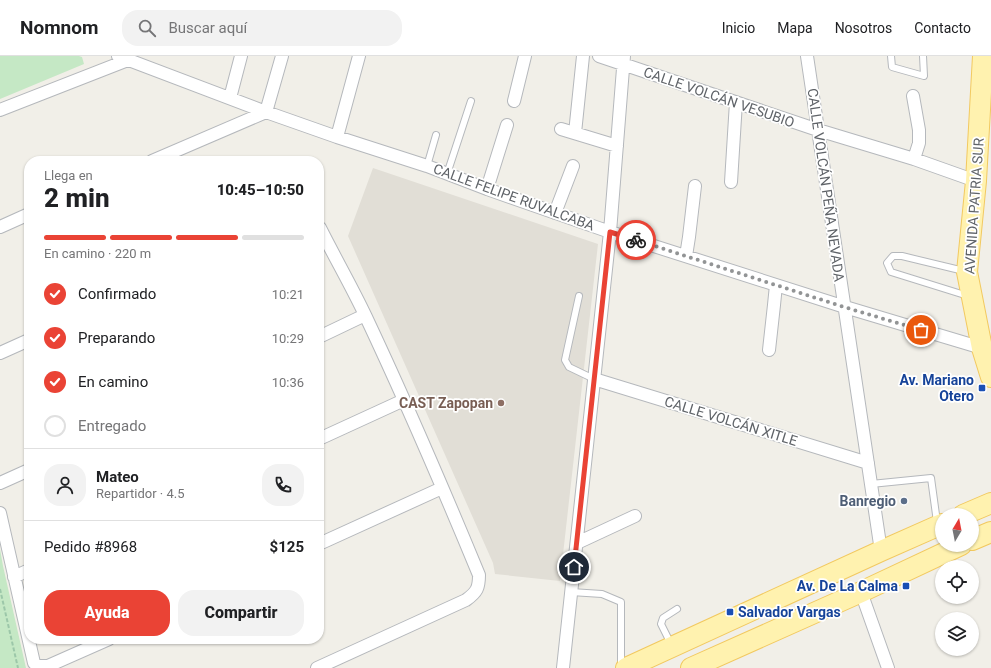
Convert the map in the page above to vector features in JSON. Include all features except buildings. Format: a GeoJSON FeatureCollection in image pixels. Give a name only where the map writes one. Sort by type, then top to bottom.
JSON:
{"type":"FeatureCollection","features":[{"type":"Feature","properties":{"kind":"main road","name":"AVENIDA PATRIA SUR"},"geometry":{"type":"LineString","coordinates":[[983,56],[976,181],[967,272],[982,348],[991,377]]}},
{"type":"Feature","properties":{"kind":"main road"},"geometry":{"type":"LineString","coordinates":[[979,508],[991,503]]}},
{"type":"Feature","properties":{"kind":"main road"},"geometry":{"type":"LineString","coordinates":[[626,668],[935,527]]}},
{"type":"Feature","properties":{"kind":"main road"},"geometry":{"type":"LineString","coordinates":[[979,537],[991,532]]}},
{"type":"Feature","properties":{"kind":"main road"},"geometry":{"type":"LineString","coordinates":[[691,668],[946,552]]}},
{"type":"Feature","properties":{"kind":"street"},"geometry":{"type":"LineString","coordinates":[[230,98],[241,56]]}},
{"type":"Feature","properties":{"kind":"street"},"geometry":{"type":"LineString","coordinates":[[164,156],[266,112],[282,56]]}},
{"type":"Feature","properties":{"kind":"street"},"geometry":{"type":"LineString","coordinates":[[338,137],[359,56]]}},
{"type":"Feature","properties":{"kind":"street"},"geometry":{"type":"LineString","coordinates":[[514,101],[525,56]]}},
{"type":"Feature","properties":{"kind":"street"},"geometry":{"type":"LineString","coordinates":[[576,133],[583,56]]}},
{"type":"Feature","properties":{"kind":"street","name":"CALLE VOLCÁN VESUBIO"},"geometry":{"type":"LineString","coordinates":[[599,56],[623,60],[736,102],[818,130],[914,159],[976,181]]}},
{"type":"Feature","properties":{"kind":"street","name":"CALLE VOLCÁN PEÑA NEVADA"},"geometry":{"type":"LineString","coordinates":[[807,56],[881,551]]}},
{"type":"Feature","properties":{"kind":"street"},"geometry":{"type":"LineString","coordinates":[[0,110],[123,58]]}},
{"type":"Feature","properties":{"kind":"street","name":"CALLE FELIPE RUVALCABA"},"geometry":{"type":"LineString","coordinates":[[123,58],[266,112],[427,166],[487,189],[610,232],[844,307],[982,348]]}},
{"type":"Feature","properties":{"kind":"street"},"geometry":{"type":"LineString","coordinates":[[563,668],[610,232],[623,60]]}},
{"type":"Feature","properties":{"kind":"street"},"geometry":{"type":"LineString","coordinates":[[913,96],[919,130],[919,143],[914,159]]}},
{"type":"Feature","properties":{"kind":"street"},"geometry":{"type":"LineString","coordinates":[[731,182],[736,102]]}},
{"type":"Feature","properties":{"kind":"street"},"geometry":{"type":"LineString","coordinates":[[487,189],[507,125]]}},
{"type":"Feature","properties":{"kind":"street"},"geometry":{"type":"LineString","coordinates":[[561,129],[617,146]]}},
{"type":"Feature","properties":{"kind":"street"},"geometry":{"type":"LineString","coordinates":[[555,213],[573,166]]}},
{"type":"Feature","properties":{"kind":"street"},"geometry":{"type":"LineString","coordinates":[[686,256],[695,186]]}},
{"type":"Feature","properties":{"kind":"street"},"geometry":{"type":"LineString","coordinates":[[0,227],[24,216]]}},
{"type":"Feature","properties":{"kind":"street"},"geometry":{"type":"LineString","coordinates":[[317,668],[466,600],[477,589],[479,583],[478,575],[404,400],[365,315],[324,236]]}},
{"type":"Feature","properties":{"kind":"street"},"geometry":{"type":"LineString","coordinates":[[769,350],[776,285]]}},
{"type":"Feature","properties":{"kind":"street"},"geometry":{"type":"LineString","coordinates":[[324,335],[365,315]]}},
{"type":"Feature","properties":{"kind":"street"},"geometry":{"type":"LineString","coordinates":[[0,353],[24,342]]}},
{"type":"Feature","properties":{"kind":"street","name":"CALLE VOLCÁN XITLE"},"geometry":{"type":"LineString","coordinates":[[594,379],[868,463]]}},
{"type":"Feature","properties":{"kind":"street"},"geometry":{"type":"LineString","coordinates":[[324,437],[404,400]]}},
{"type":"Feature","properties":{"kind":"street"},"geometry":{"type":"LineString","coordinates":[[0,483],[24,472]]}},
{"type":"Feature","properties":{"kind":"street"},"geometry":{"type":"LineString","coordinates":[[324,542],[442,488]]}},
{"type":"Feature","properties":{"kind":"street"},"geometry":{"type":"LineString","coordinates":[[0,513],[24,620]]}},
{"type":"Feature","properties":{"kind":"street"},"geometry":{"type":"LineString","coordinates":[[577,543],[635,516]]}},
{"type":"Feature","properties":{"kind":"street"},"geometry":{"type":"LineString","coordinates":[[14,577],[24,572]]}},
{"type":"Feature","properties":{"kind":"street"},"geometry":{"type":"LineString","coordinates":[[861,592],[888,668]]}},
{"type":"Feature","properties":{"kind":"street"},"geometry":{"type":"LineString","coordinates":[[30,644],[34,663],[40,666],[48,666],[98,644]]}},
{"type":"Feature","properties":{"kind":"lane"},"geometry":{"type":"LineString","coordinates":[[891,56],[892,67],[924,76],[923,56]]}},
{"type":"Feature","properties":{"kind":"lane"},"geometry":{"type":"LineString","coordinates":[[447,174],[471,101]]}},
{"type":"Feature","properties":{"kind":"lane"},"geometry":{"type":"LineString","coordinates":[[427,166],[436,135]]}},
{"type":"Feature","properties":{"kind":"lane"},"geometry":{"type":"LineString","coordinates":[[967,272],[902,256],[893,256],[887,263],[891,272],[972,297]]}},
{"type":"Feature","properties":{"kind":"lane"},"geometry":{"type":"LineString","coordinates":[[578,296],[565,360],[569,367],[594,379]]}},
{"type":"Feature","properties":{"kind":"lane"},"geometry":{"type":"LineString","coordinates":[[871,484],[931,478],[937,508]]}},
{"type":"Feature","properties":{"kind":"lane"},"geometry":{"type":"LineString","coordinates":[[571,592],[602,594],[621,602],[621,668]]}},
{"type":"Feature","properties":{"kind":"lane"},"geometry":{"type":"LineString","coordinates":[[672,647],[660,624],[663,618],[677,609]]}},
{"type":"Feature","properties":{"kind":"path"},"geometry":{"type":"LineString","coordinates":[[0,589],[18,668]]}},
{"type":"Feature","properties":{"kind":"shaded area","name":"CAST Zapopan"},"geometry":{"type":"Polygon","coordinates":[[[373,168],[598,244],[560,581],[495,574],[493,563],[348,236],[373,168]]]}},
{"type":"Feature","properties":{"kind":"green space"},"geometry":{"type":"Polygon","coordinates":[[[0,56],[79,56],[82,57],[84,64],[0,99],[0,56]]]}},
{"type":"Feature","properties":{"kind":"green space"},"geometry":{"type":"Polygon","coordinates":[[[0,549],[3,566],[26,668],[0,668],[0,549]]]}},
{"type":"Feature","properties":{"kind":"way so far"},"geometry":{"type":"LineString","coordinates":[[636,240],[844,307],[921,330]]}},
{"type":"Feature","properties":{"kind":"place","name":"Av. Mariano Otero"},"geometry":{"type":"Point","coordinates":[982,388]}},
{"type":"Feature","properties":{"kind":"place","name":"CAST Zapopan"},"geometry":{"type":"Point","coordinates":[501,403]}},
{"type":"Feature","properties":{"kind":"place","name":"Banregio"},"geometry":{"type":"Point","coordinates":[904,501]}},
{"type":"Feature","properties":{"kind":"place","name":"Av. De La Calma"},"geometry":{"type":"Point","coordinates":[906,586]}},
{"type":"Feature","properties":{"kind":"place","name":"Salvador Vargas"},"geometry":{"type":"Point","coordinates":[730,612]}},
{"type":"Feature","properties":{"kind":"route"},"geometry":{"type":"LineString","coordinates":[[574,567],[610,232],[636,240]]}}]}
